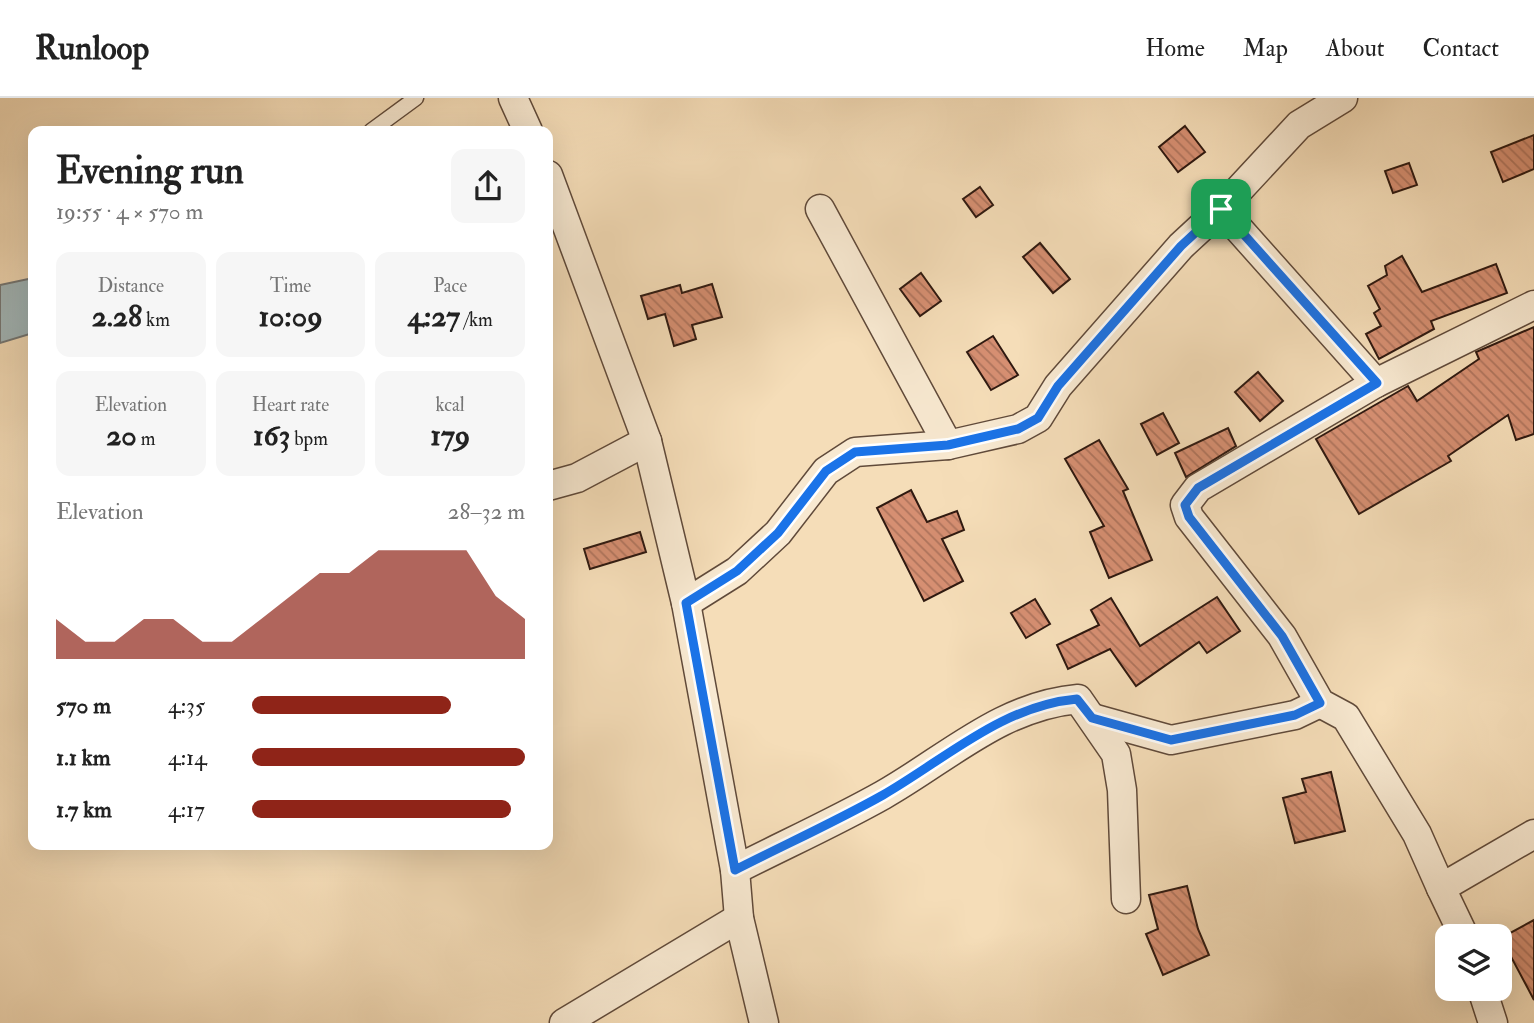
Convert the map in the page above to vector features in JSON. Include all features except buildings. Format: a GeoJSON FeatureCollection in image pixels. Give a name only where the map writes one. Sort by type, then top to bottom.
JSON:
{"type":"FeatureCollection","features":[{"type":"Feature","properties":{"kind":"street"},"geometry":{"type":"LineString","coordinates":[[513,98],[526,126]]}},
{"type":"Feature","properties":{"kind":"street"},"geometry":{"type":"LineString","coordinates":[[686,603],[737,571],[778,533],[826,471],[855,452],[948,445],[1018,429],[1038,418],[1058,386],[1181,246],[1221,209],[1299,125],[1343,98]]}},
{"type":"Feature","properties":{"kind":"street"},"geometry":{"type":"LineString","coordinates":[[553,188],[647,441],[686,603],[735,870],[739,918],[764,1023]]}},
{"type":"Feature","properties":{"kind":"street"},"geometry":{"type":"LineString","coordinates":[[820,209],[948,445]]}},
{"type":"Feature","properties":{"kind":"street"},"geometry":{"type":"LineString","coordinates":[[1221,209],[1377,383]]}},
{"type":"Feature","properties":{"kind":"street"},"geometry":{"type":"LineString","coordinates":[[1458,924],[1417,834],[1346,717],[1320,703],[1282,636],[1189,517],[1185,505],[1198,488],[1377,383],[1534,306]]}},
{"type":"Feature","properties":{"kind":"street"},"geometry":{"type":"LineString","coordinates":[[553,485],[577,478],[647,441]]}},
{"type":"Feature","properties":{"kind":"street"},"geometry":{"type":"LineString","coordinates":[[735,870],[883,794],[1016,712],[1050,701],[1077,699],[1115,754],[1122,790],[1126,899]]}},
{"type":"Feature","properties":{"kind":"street"},"geometry":{"type":"LineString","coordinates":[[1092,718],[1171,740],[1295,715],[1320,703]]}},
{"type":"Feature","properties":{"kind":"street"},"geometry":{"type":"LineString","coordinates":[[1441,888],[1534,834]]}},
{"type":"Feature","properties":{"kind":"street"},"geometry":{"type":"LineString","coordinates":[[564,1023],[739,918]]}},
{"type":"Feature","properties":{"kind":"street"},"geometry":{"type":"LineString","coordinates":[[1486,1001],[1493,1023]]}},
{"type":"Feature","properties":{"kind":"lane"},"geometry":{"type":"LineString","coordinates":[[378,126],[416,98]]}},
{"type":"Feature","properties":{"kind":"water"},"geometry":{"type":"Polygon","coordinates":[[[28,279],[28,335],[0,343],[0,285],[28,279]]]}},
{"type":"Feature","properties":{"kind":"route"},"geometry":{"type":"LineString","coordinates":[[1221,209],[1377,383],[1198,488],[1185,505],[1189,517],[1282,636],[1320,703],[1295,715],[1171,740],[1092,718],[1077,699],[1050,701],[1016,712],[883,794],[735,870],[686,603],[737,571],[778,533],[826,471],[855,452],[948,445],[1018,429],[1038,418],[1058,386],[1181,246],[1221,209]]}}]}
